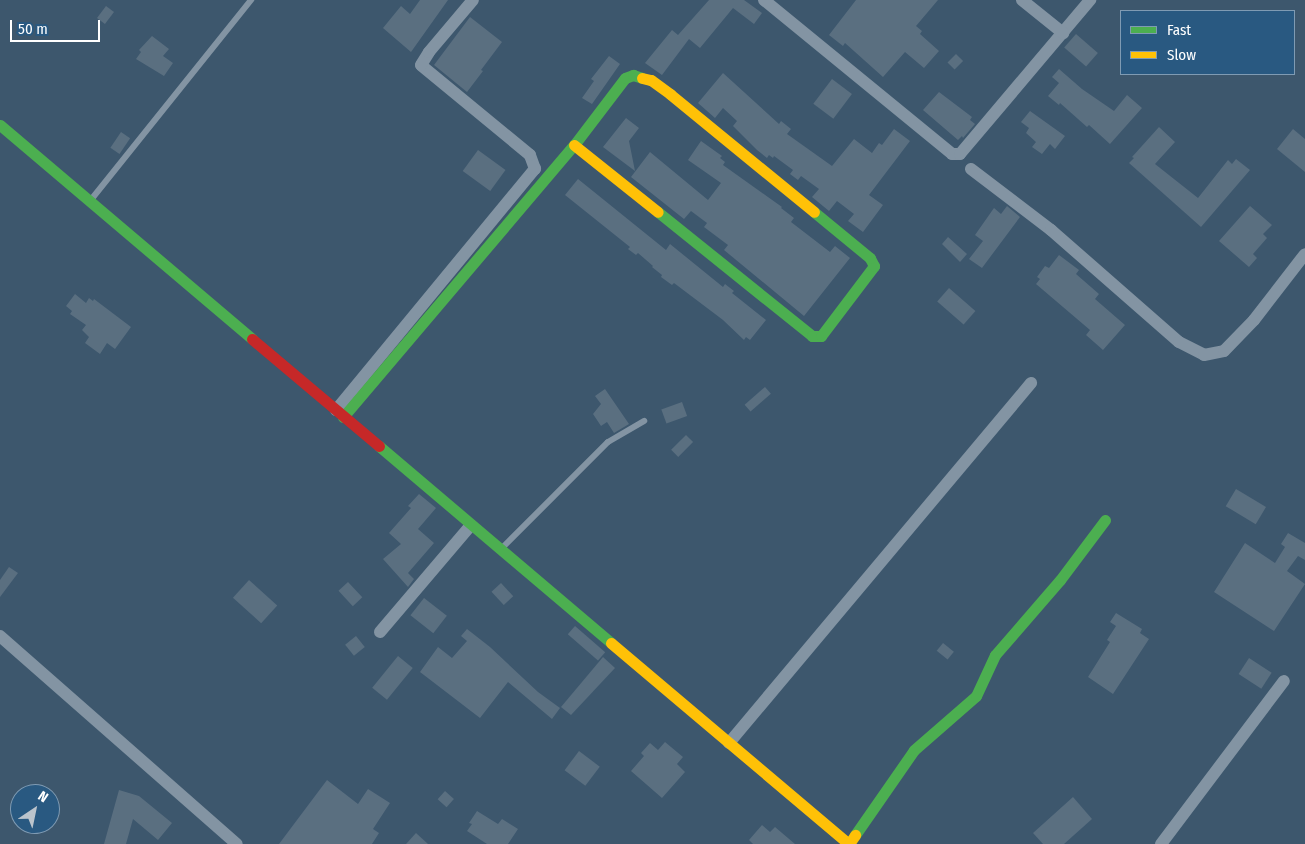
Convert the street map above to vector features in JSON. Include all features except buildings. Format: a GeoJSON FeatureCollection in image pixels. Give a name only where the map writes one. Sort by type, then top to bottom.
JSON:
{"type":"FeatureCollection","features":[{"type":"Feature","properties":{"kind":"street"},"geometry":{"type":"LineString","coordinates":[[339,414],[535,169],[530,155],[421,65],[473,0]]}},
{"type":"Feature","properties":{"kind":"street"},"geometry":{"type":"LineString","coordinates":[[764,0],[952,154],[960,154],[968,148],[1090,0]]}},
{"type":"Feature","properties":{"kind":"street"},"geometry":{"type":"LineString","coordinates":[[1022,0],[1062,33]]}},
{"type":"Feature","properties":{"kind":"street"},"geometry":{"type":"LineString","coordinates":[[339,414],[574,145],[625,78],[640,76],[651,80],[870,258],[874,266],[821,336],[812,336],[574,145]]}},
{"type":"Feature","properties":{"kind":"street"},"geometry":{"type":"LineString","coordinates":[[0,125],[849,844],[914,750],[976,696],[995,656],[1060,580],[1105,520]]}},
{"type":"Feature","properties":{"kind":"street"},"geometry":{"type":"LineString","coordinates":[[971,169],[1051,230],[1179,342],[1204,355],[1224,351],[1254,320],[1305,254]]}},
{"type":"Feature","properties":{"kind":"street"},"geometry":{"type":"LineString","coordinates":[[729,743],[1031,383]]}},
{"type":"Feature","properties":{"kind":"street"},"geometry":{"type":"LineString","coordinates":[[380,632],[471,525]]}},
{"type":"Feature","properties":{"kind":"street"},"geometry":{"type":"LineString","coordinates":[[0,636],[237,844]]}},
{"type":"Feature","properties":{"kind":"street"},"geometry":{"type":"LineString","coordinates":[[1161,844],[1284,682]]}},
{"type":"Feature","properties":{"kind":"lane"},"geometry":{"type":"LineString","coordinates":[[89,202],[251,0]]}},
{"type":"Feature","properties":{"kind":"lane"},"geometry":{"type":"LineString","coordinates":[[500,550],[608,442],[644,421]]}},
{"type":"Feature","properties":{"kind":"traffic: fast"},"geometry":{"type":"LineString","coordinates":[[343,417],[574,145],[625,78],[633,75],[642,78]]}},
{"type":"Feature","properties":{"kind":"traffic: fast"},"geometry":{"type":"LineString","coordinates":[[0,125],[252,339]]}},
{"type":"Feature","properties":{"kind":"traffic: fast"},"geometry":{"type":"LineString","coordinates":[[658,212],[812,336],[821,336],[874,266],[870,258],[814,212]]}},
{"type":"Feature","properties":{"kind":"traffic: fast"},"geometry":{"type":"LineString","coordinates":[[379,446],[611,643]]}},
{"type":"Feature","properties":{"kind":"traffic: fast"},"geometry":{"type":"LineString","coordinates":[[855,835],[914,750],[976,696],[995,655],[1060,580],[1105,520]]}},
{"type":"Feature","properties":{"kind":"traffic: slow"},"geometry":{"type":"LineString","coordinates":[[642,78],[651,80],[670,94],[814,212]]}},
{"type":"Feature","properties":{"kind":"traffic: slow"},"geometry":{"type":"LineString","coordinates":[[574,145],[658,212]]}},
{"type":"Feature","properties":{"kind":"traffic: slow"},"geometry":{"type":"LineString","coordinates":[[611,643],[849,844],[855,835]]}},
{"type":"Feature","properties":{"kind":"traffic: jam"},"geometry":{"type":"LineString","coordinates":[[252,339],[379,446]]}}]}
